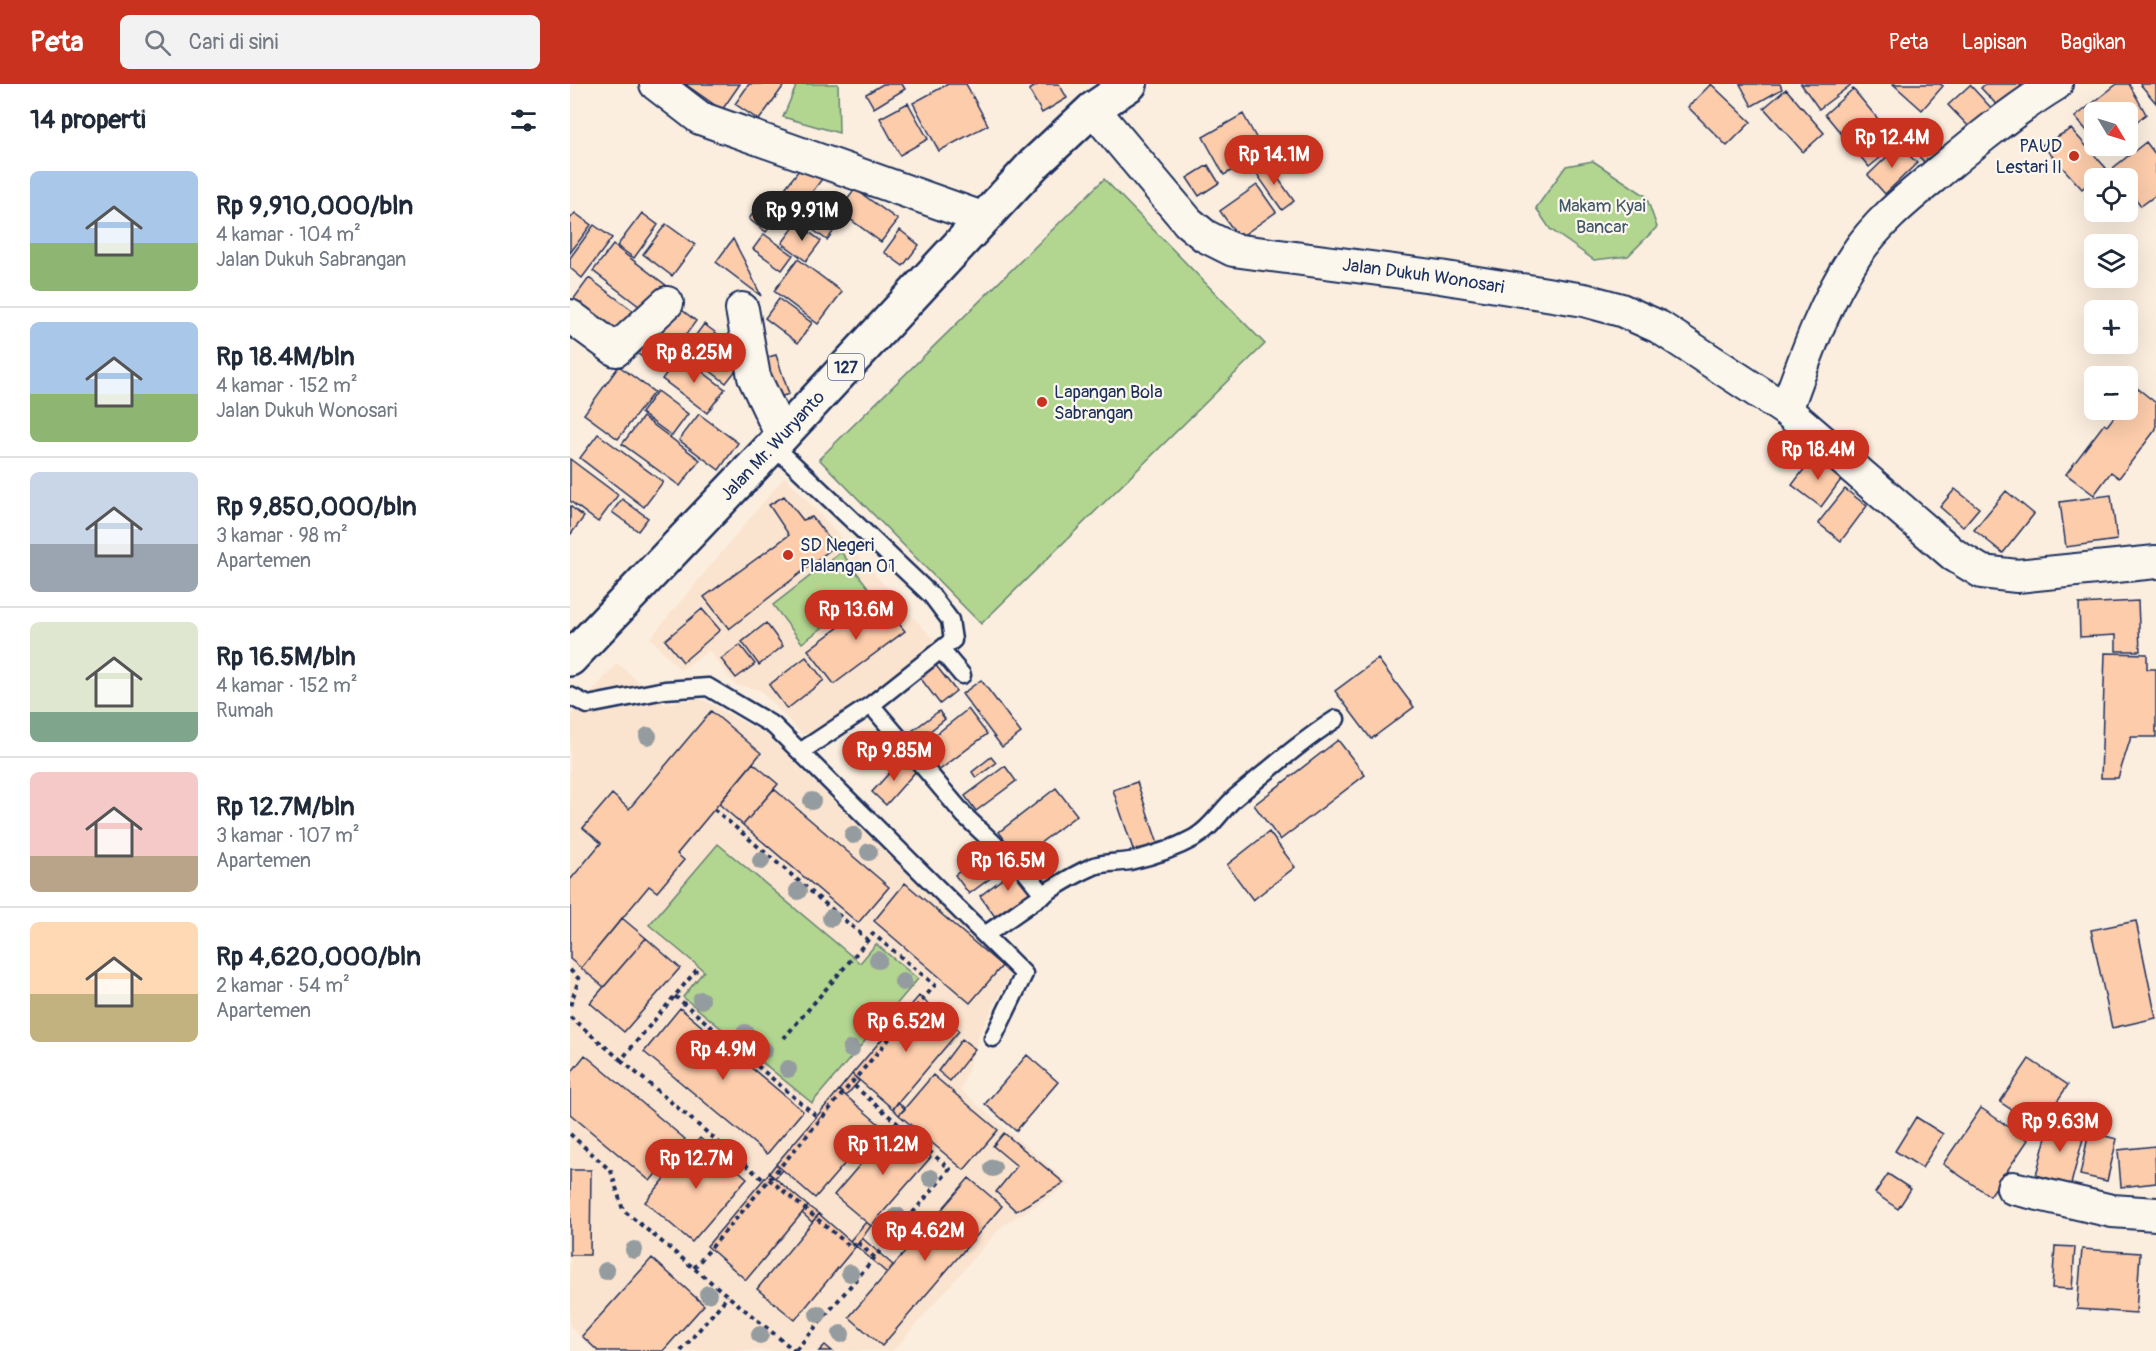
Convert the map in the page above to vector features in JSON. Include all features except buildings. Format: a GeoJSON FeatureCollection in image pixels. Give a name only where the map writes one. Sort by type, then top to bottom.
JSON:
{"type":"FeatureCollection","features":[{"type":"Feature","properties":{"kind":"main road","name":"Jalan Mr. Wuryanto"},"geometry":{"type":"LineString","coordinates":[[576,644],[777,440],[1034,164],[1093,109],[1130,84]]}},
{"type":"Feature","properties":{"kind":"street"},"geometry":{"type":"LineString","coordinates":[[656,84],[700,118],[982,218]]}},
{"type":"Feature","properties":{"kind":"street"},"geometry":{"type":"LineString","coordinates":[[1786,410],[1812,338],[1855,255],[1870,236],[1899,206],[1967,148],[2056,84]]}},
{"type":"Feature","properties":{"kind":"street","name":"Jalan Dukuh Wonosari"},"geometry":{"type":"LineString","coordinates":[[1093,109],[1188,222],[1205,236],[1233,250],[1440,277],[1584,300],[1621,310],[1659,327],[1786,410],[1954,555],[1982,572],[2017,576],[2156,562]]}},
{"type":"Feature","properties":{"kind":"street"},"geometry":{"type":"LineString","coordinates":[[570,316],[616,350],[667,303]]}},
{"type":"Feature","properties":{"kind":"street"},"geometry":{"type":"LineString","coordinates":[[742,309],[754,377],[777,440]]}},
{"type":"Feature","properties":{"kind":"street"},"geometry":{"type":"LineString","coordinates":[[2013,1188],[2112,1211],[2156,1214]]}},
{"type":"Feature","properties":{"kind":"lane"},"geometry":{"type":"LineString","coordinates":[[777,440],[932,596],[950,620],[953,640],[872,705],[800,752]]}},
{"type":"Feature","properties":{"kind":"lane"},"geometry":{"type":"LineString","coordinates":[[941,650],[962,675]]}},
{"type":"Feature","properties":{"kind":"lane"},"geometry":{"type":"LineString","coordinates":[[570,696],[588,705],[665,690],[708,687],[774,726],[1024,974],[993,1038]]}},
{"type":"Feature","properties":{"kind":"lane"},"geometry":{"type":"LineString","coordinates":[[872,705],[965,816],[1008,856],[1020,864],[1044,895]]}},
{"type":"Feature","properties":{"kind":"lane"},"geometry":{"type":"LineString","coordinates":[[986,934],[1044,895],[1096,865],[1131,860],[1173,849],[1197,836],[1219,817],[1234,799],[1302,741],[1336,719]]}},
{"type":"Feature","properties":{"kind":"path"},"geometry":{"type":"LineString","coordinates":[[714,809],[868,940]]}},
{"type":"Feature","properties":{"kind":"path"},"geometry":{"type":"LineString","coordinates":[[694,1268],[935,985],[873,934],[784,1038]]}},
{"type":"Feature","properties":{"kind":"path"},"geometry":{"type":"LineString","coordinates":[[621,1060],[699,967]]}},
{"type":"Feature","properties":{"kind":"path"},"geometry":{"type":"LineString","coordinates":[[570,970],[579,978],[570,1006]]}},
{"type":"Feature","properties":{"kind":"path"},"geometry":{"type":"LineString","coordinates":[[675,996],[820,1119]]}},
{"type":"Feature","properties":{"kind":"path"},"geometry":{"type":"LineString","coordinates":[[570,1017],[850,1247],[856,1241],[875,1258]]}},
{"type":"Feature","properties":{"kind":"path"},"geometry":{"type":"LineString","coordinates":[[570,1134],[611,1171],[623,1210],[796,1351],[950,1169],[851,1083]]}},
{"type":"Feature","properties":{"kind":"path"},"geometry":{"type":"LineString","coordinates":[[681,1351],[728,1296]]}},
{"type":"Feature","properties":{"kind":"shaded area","name":"SD Negeri Plalangan 01"},"geometry":{"type":"Polygon","coordinates":[[[785,476],[937,643],[820,735],[802,734],[760,690],[735,685],[709,651],[680,670],[650,638],[785,476]]]}},
{"type":"Feature","properties":{"kind":"shaded area"},"geometry":{"type":"Polygon","coordinates":[[[617,663],[665,704],[700,698],[768,736],[1011,974],[980,1033],[961,1090],[1070,1184],[1002,1226],[893,1351],[595,1351],[570,1326],[570,717],[617,663]]]}},
{"type":"Feature","properties":{"kind":"green space"},"geometry":{"type":"Polygon","coordinates":[[[797,84],[838,84],[839,133],[783,117],[797,84]]]}},
{"type":"Feature","properties":{"kind":"green space","name":"Makam Kyai Bancar"},"geometry":{"type":"Polygon","coordinates":[[[1593,161],[1646,196],[1657,227],[1628,256],[1594,260],[1550,229],[1536,208],[1566,166],[1593,161]]]}},
{"type":"Feature","properties":{"kind":"green space","name":"Lapangan Bola Sabrangan"},"geometry":{"type":"Polygon","coordinates":[[[1104,179],[1265,344],[981,624],[819,459],[1104,179]]]}},
{"type":"Feature","properties":{"kind":"green space"},"geometry":{"type":"Polygon","coordinates":[[[841,552],[871,591],[802,643],[773,605],[841,552]]]}},
{"type":"Feature","properties":{"kind":"green space"},"geometry":{"type":"Polygon","coordinates":[[[718,844],[860,963],[876,944],[918,979],[812,1103],[683,997],[704,971],[649,925],[718,844]]]}},
{"type":"Feature","properties":{"kind":"place","name":"PAUD Lestari II"},"geometry":{"type":"Point","coordinates":[2074,156]}},
{"type":"Feature","properties":{"kind":"place","name":"Lapangan Bola Sabrangan"},"geometry":{"type":"Point","coordinates":[1042,402]}},
{"type":"Feature","properties":{"kind":"place","name":"SD Negeri Plalangan 01"},"geometry":{"type":"Point","coordinates":[788,555]}}]}
